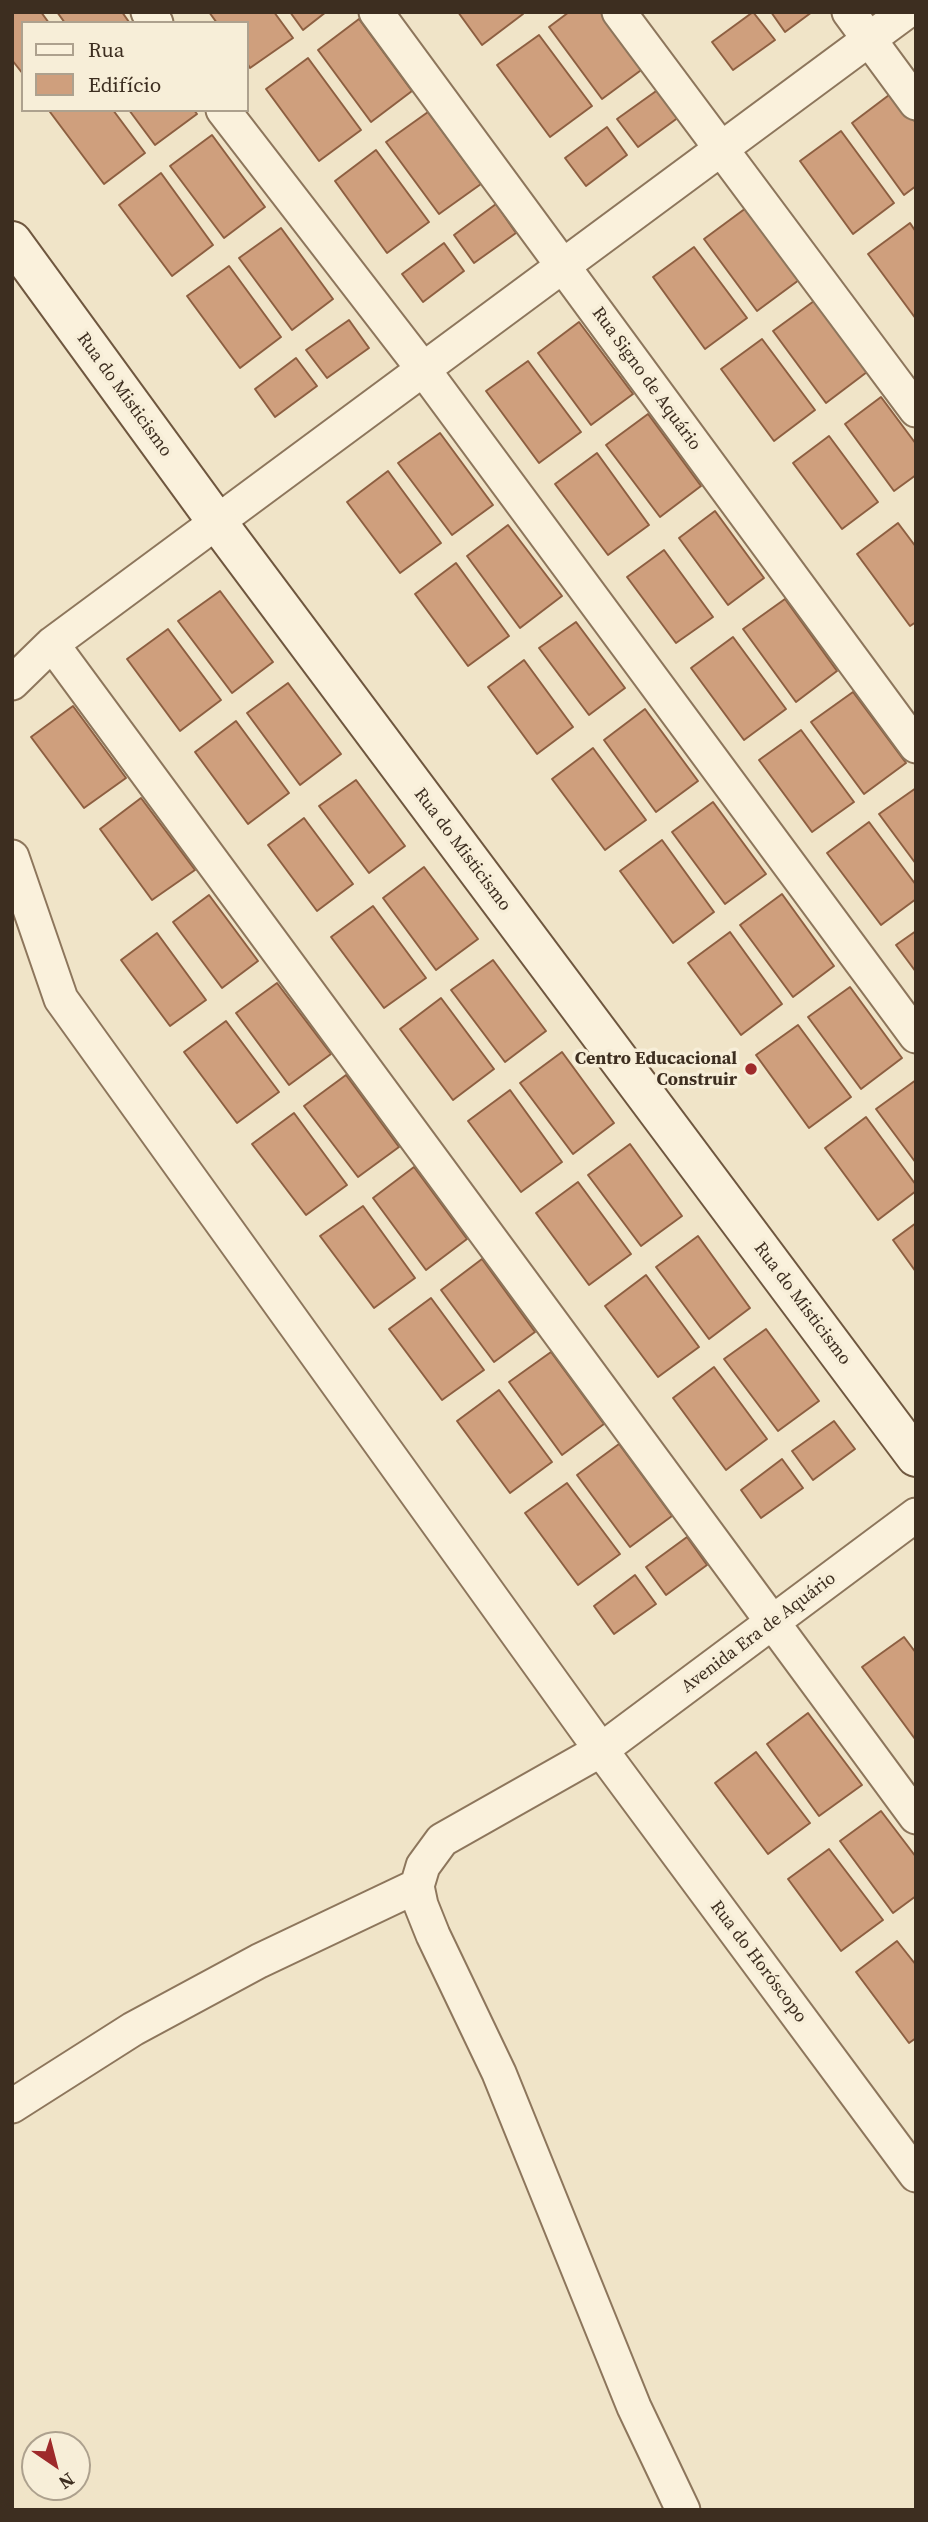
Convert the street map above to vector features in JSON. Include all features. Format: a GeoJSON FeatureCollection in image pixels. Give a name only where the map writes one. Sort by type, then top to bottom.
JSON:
{"type":"FeatureCollection","features":[{"type":"Feature","properties":{"kind":"street","name":"Rua Signo de Aquário"},"geometry":{"type":"LineString","coordinates":[[376,12],[916,746]]}},
{"type":"Feature","properties":{"kind":"street"},"geometry":{"type":"LineString","coordinates":[[619,12],[916,410]]}},
{"type":"Feature","properties":{"kind":"street"},"geometry":{"type":"LineString","coordinates":[[849,12],[916,103]]}},
{"type":"Feature","properties":{"kind":"street"},"geometry":{"type":"LineString","coordinates":[[12,683],[52,644],[906,12]]}},
{"type":"Feature","properties":{"kind":"street"},"geometry":{"type":"LineString","coordinates":[[225,112],[424,369],[916,1036]]}},
{"type":"Feature","properties":{"kind":"street","name":"Rua do Misticismo"},"geometry":{"type":"LineString","coordinates":[[12,241],[217,522],[916,1457]]}},
{"type":"Feature","properties":{"kind":"street"},"geometry":{"type":"LineString","coordinates":[[52,644],[916,1817]]}},
{"type":"Feature","properties":{"kind":"street","name":"Rua do Horóscopo"},"geometry":{"type":"LineString","coordinates":[[12,857],[61,999],[601,1750],[916,2175]]}},
{"type":"Feature","properties":{"kind":"street","name":"Avenida Era de Aquário"},"geometry":{"type":"LineString","coordinates":[[417,1886],[423,1866],[442,1840],[601,1750],[916,1515]]}},
{"type":"Feature","properties":{"kind":"street"},"geometry":{"type":"LineString","coordinates":[[12,2106],[132,2029],[259,1961],[417,1886],[433,1935],[499,2073],[634,2407],[683,2510]]}},
{"type":"Feature","properties":{"kind":"building"},"geometry":{"type":"Polygon","coordinates":[[[12,12],[41,12],[48,21],[21,21],[21,71],[12,60],[12,12]]]}},
{"type":"Feature","properties":{"kind":"building"},"geometry":{"type":"Polygon","coordinates":[[[57,12],[122,12],[128,21],[64,21],[57,12]]]}},
{"type":"Feature","properties":{"kind":"building"},"geometry":{"type":"Polygon","coordinates":[[[209,12],[274,12],[293,38],[250,68],[248,21],[216,21],[209,12]]]}},
{"type":"Feature","properties":{"kind":"building"},"geometry":{"type":"Polygon","coordinates":[[[290,12],[326,12],[303,30],[290,12]]]}},
{"type":"Feature","properties":{"kind":"building"},"geometry":{"type":"Polygon","coordinates":[[[458,12],[522,12],[523,14],[482,45],[458,12]]]}},
{"type":"Feature","properties":{"kind":"building"},"geometry":{"type":"Polygon","coordinates":[[[569,12],[602,12],[644,68],[602,99],[549,27],[569,12]]]}},
{"type":"Feature","properties":{"kind":"building"},"geometry":{"type":"Polygon","coordinates":[[[753,12],[775,40],[733,70],[712,42],[753,12]]]}},
{"type":"Feature","properties":{"kind":"building"},"geometry":{"type":"Polygon","coordinates":[[[771,12],[812,12],[785,32],[771,12]]]}},
{"type":"Feature","properties":{"kind":"building"},"geometry":{"type":"Polygon","coordinates":[[[359,19],[412,91],[371,122],[318,50],[359,19]]]}},
{"type":"Feature","properties":{"kind":"building"},"geometry":{"type":"Polygon","coordinates":[[[539,35],[592,106],[550,137],[497,65],[539,35]]]}},
{"type":"Feature","properties":{"kind":"building"},"geometry":{"type":"Polygon","coordinates":[[[308,58],[361,130],[319,161],[266,89],[308,58]]]}},
{"type":"Feature","properties":{"kind":"building"},"geometry":{"type":"Polygon","coordinates":[[[659,89],[679,117],[638,147],[617,119],[659,89]]]}},
{"type":"Feature","properties":{"kind":"building"},"geometry":{"type":"Polygon","coordinates":[[[893,92],[916,123],[916,186],[904,195],[852,123],[893,92]]]}},
{"type":"Feature","properties":{"kind":"building"},"geometry":{"type":"Polygon","coordinates":[[[50,112],[114,112],[145,153],[104,184],[50,112]]]}},
{"type":"Feature","properties":{"kind":"building"},"geometry":{"type":"Polygon","coordinates":[[[130,112],[196,112],[197,114],[155,145],[130,112]]]}},
{"type":"Feature","properties":{"kind":"building"},"geometry":{"type":"Polygon","coordinates":[[[428,112],[481,184],[439,214],[386,142],[428,112]]]}},
{"type":"Feature","properties":{"kind":"building"},"geometry":{"type":"Polygon","coordinates":[[[607,127],[627,155],[586,186],[565,158],[607,127]]]}},
{"type":"Feature","properties":{"kind":"building"},"geometry":{"type":"Polygon","coordinates":[[[841,131],[894,203],[853,234],[800,161],[841,131]]]}},
{"type":"Feature","properties":{"kind":"building"},"geometry":{"type":"Polygon","coordinates":[[[212,135],[265,207],[224,238],[170,166],[212,135]]]}},
{"type":"Feature","properties":{"kind":"building"},"geometry":{"type":"Polygon","coordinates":[[[376,150],[429,222],[387,253],[335,181],[376,150]]]}},
{"type":"Feature","properties":{"kind":"building"},"geometry":{"type":"Polygon","coordinates":[[[161,173],[213,245],[172,276],[119,205],[161,173]]]}},
{"type":"Feature","properties":{"kind":"building"},"geometry":{"type":"Polygon","coordinates":[[[496,204],[516,233],[474,263],[454,235],[496,204]]]}},
{"type":"Feature","properties":{"kind":"building"},"geometry":{"type":"Polygon","coordinates":[[[746,208],[799,280],[757,311],[704,239],[746,208]]]}},
{"type":"Feature","properties":{"kind":"building"},"geometry":{"type":"Polygon","coordinates":[[[910,223],[916,232],[916,319],[868,254],[910,223]]]}},
{"type":"Feature","properties":{"kind":"building"},"geometry":{"type":"Polygon","coordinates":[[[281,228],[333,299],[292,330],[239,258],[281,228]]]}},
{"type":"Feature","properties":{"kind":"building"},"geometry":{"type":"Polygon","coordinates":[[[444,243],[464,271],[423,302],[402,274],[444,243]]]}},
{"type":"Feature","properties":{"kind":"building"},"geometry":{"type":"Polygon","coordinates":[[[694,247],[747,318],[705,349],[653,277],[694,247]]]}},
{"type":"Feature","properties":{"kind":"building"},"geometry":{"type":"Polygon","coordinates":[[[229,266],[281,337],[240,368],[187,296],[229,266]]]}},
{"type":"Feature","properties":{"kind":"building"},"geometry":{"type":"Polygon","coordinates":[[[814,301],[867,372],[826,403],[773,331],[814,301]]]}},
{"type":"Feature","properties":{"kind":"building"},"geometry":{"type":"Polygon","coordinates":[[[349,320],[369,348],[327,378],[306,350],[349,320]]]}},
{"type":"Feature","properties":{"kind":"building"},"geometry":{"type":"Polygon","coordinates":[[[579,322],[633,394],[591,425],[538,353],[579,322]]]}},
{"type":"Feature","properties":{"kind":"building"},"geometry":{"type":"Polygon","coordinates":[[[762,339],[815,410],[774,441],[721,369],[762,339]]]}},
{"type":"Feature","properties":{"kind":"building"},"geometry":{"type":"Polygon","coordinates":[[[296,358],[317,386],[275,417],[255,389],[296,358]]]}},
{"type":"Feature","properties":{"kind":"building"},"geometry":{"type":"Polygon","coordinates":[[[528,361],[581,432],[539,463],[486,391],[528,361]]]}},
{"type":"Feature","properties":{"kind":"building"},"geometry":{"type":"Polygon","coordinates":[[[881,397],[916,444],[916,475],[894,491],[845,424],[881,397]]]}},
{"type":"Feature","properties":{"kind":"building"},"geometry":{"type":"Polygon","coordinates":[[[648,414],[701,486],[660,517],[606,445],[648,414]]]}},
{"type":"Feature","properties":{"kind":"building"},"geometry":{"type":"Polygon","coordinates":[[[440,433],[493,505],[452,535],[398,463],[440,433]]]}},
{"type":"Feature","properties":{"kind":"building"},"geometry":{"type":"Polygon","coordinates":[[[829,436],[878,502],[842,529],[793,463],[829,436]]]}},
{"type":"Feature","properties":{"kind":"building"},"geometry":{"type":"Polygon","coordinates":[[[597,453],[649,525],[608,555],[555,484],[597,453]]]}},
{"type":"Feature","properties":{"kind":"building"},"geometry":{"type":"Polygon","coordinates":[[[388,471],[441,543],[400,573],[347,502],[388,471]]]}},
{"type":"Feature","properties":{"kind":"building"},"geometry":{"type":"Polygon","coordinates":[[[715,511],[764,578],[728,605],[679,538],[715,511]]]}},
{"type":"Feature","properties":{"kind":"building"},"geometry":{"type":"Polygon","coordinates":[[[898,523],[916,547],[916,622],[910,626],[857,554],[898,523]]]}},
{"type":"Feature","properties":{"kind":"building"},"geometry":{"type":"Polygon","coordinates":[[[508,525],[562,596],[520,628],[467,556],[508,525]]]}},
{"type":"Feature","properties":{"kind":"building"},"geometry":{"type":"Polygon","coordinates":[[[664,550],[713,617],[676,643],[627,577],[664,550]]]}},
{"type":"Feature","properties":{"kind":"building"},"geometry":{"type":"Polygon","coordinates":[[[456,563],[509,636],[468,666],[415,594],[456,563]]]}},
{"type":"Feature","properties":{"kind":"building"},"geometry":{"type":"Polygon","coordinates":[[[220,591],[273,662],[232,693],[178,621],[220,591]]]}},
{"type":"Feature","properties":{"kind":"building"},"geometry":{"type":"Polygon","coordinates":[[[785,599],[837,671],[796,702],[743,629],[785,599]]]}},
{"type":"Feature","properties":{"kind":"building"},"geometry":{"type":"Polygon","coordinates":[[[576,622],[625,688],[589,715],[539,648],[576,622]]]}},
{"type":"Feature","properties":{"kind":"building"},"geometry":{"type":"Polygon","coordinates":[[[168,629],[221,700],[180,731],[127,659],[168,629]]]}},
{"type":"Feature","properties":{"kind":"building"},"geometry":{"type":"Polygon","coordinates":[[[733,637],[786,709],[744,740],[691,668],[733,637]]]}},
{"type":"Feature","properties":{"kind":"building"},"geometry":{"type":"Polygon","coordinates":[[[524,660],[573,727],[537,754],[488,687],[524,660]]]}},
{"type":"Feature","properties":{"kind":"building"},"geometry":{"type":"Polygon","coordinates":[[[288,683],[341,754],[300,785],[247,713],[288,683]]]}},
{"type":"Feature","properties":{"kind":"building"},"geometry":{"type":"Polygon","coordinates":[[[853,692],[906,763],[864,794],[811,722],[853,692]]]}},
{"type":"Feature","properties":{"kind":"building"},"geometry":{"type":"Polygon","coordinates":[[[73,706],[126,778],[84,808],[31,737],[73,706]]]}},
{"type":"Feature","properties":{"kind":"building"},"geometry":{"type":"Polygon","coordinates":[[[645,709],[698,781],[656,812],[604,740],[645,709]]]}},
{"type":"Feature","properties":{"kind":"building"},"geometry":{"type":"Polygon","coordinates":[[[236,721],[289,793],[248,824],[195,752],[236,721]]]}},
{"type":"Feature","properties":{"kind":"building"},"geometry":{"type":"Polygon","coordinates":[[[801,730],[854,802],[812,832],[759,760],[801,730]]]}},
{"type":"Feature","properties":{"kind":"building"},"geometry":{"type":"Polygon","coordinates":[[[593,748],[646,820],[605,850],[552,779],[593,748]]]}},
{"type":"Feature","properties":{"kind":"building"},"geometry":{"type":"Polygon","coordinates":[[[356,780],[405,846],[369,873],[319,806],[356,780]]]}},
{"type":"Feature","properties":{"kind":"building"},"geometry":{"type":"Polygon","coordinates":[[[916,788],[916,864],[879,814],[916,788]]]}},
{"type":"Feature","properties":{"kind":"building"},"geometry":{"type":"Polygon","coordinates":[[[141,798],[195,870],[152,900],[100,829],[141,798]]]}},
{"type":"Feature","properties":{"kind":"building"},"geometry":{"type":"Polygon","coordinates":[[[713,802],[766,874],[725,904],[672,832],[713,802]]]}},
{"type":"Feature","properties":{"kind":"building"},"geometry":{"type":"Polygon","coordinates":[[[304,818],[353,884],[317,911],[268,845],[304,818]]]}},
{"type":"Feature","properties":{"kind":"building"},"geometry":{"type":"Polygon","coordinates":[[[869,822],[916,885],[916,899],[881,925],[827,853],[869,822]]]}},
{"type":"Feature","properties":{"kind":"building"},"geometry":{"type":"Polygon","coordinates":[[[662,840],[714,912],[673,943],[620,871],[662,840]]]}},
{"type":"Feature","properties":{"kind":"building"},"geometry":{"type":"Polygon","coordinates":[[[424,867],[478,939],[436,970],[383,898],[424,867]]]}},
{"type":"Feature","properties":{"kind":"building"},"geometry":{"type":"Polygon","coordinates":[[[782,894],[834,966],[793,997],[740,925],[782,894]]]}},
{"type":"Feature","properties":{"kind":"building"},"geometry":{"type":"Polygon","coordinates":[[[209,895],[258,961],[222,988],[173,922],[209,895]]]}},
{"type":"Feature","properties":{"kind":"building"},"geometry":{"type":"Polygon","coordinates":[[[373,906],[426,978],[384,1008],[331,937],[373,906]]]}},
{"type":"Feature","properties":{"kind":"building"},"geometry":{"type":"Polygon","coordinates":[[[916,931],[916,972],[896,945],[916,931]]]}},
{"type":"Feature","properties":{"kind":"building"},"geometry":{"type":"Polygon","coordinates":[[[730,932],[782,1004],[741,1035],[688,963],[730,932]]]}},
{"type":"Feature","properties":{"kind":"building"},"geometry":{"type":"Polygon","coordinates":[[[157,933],[206,1000],[170,1026],[121,960],[157,933]]]}},
{"type":"Feature","properties":{"kind":"building"},"geometry":{"type":"Polygon","coordinates":[[[493,960],[546,1031],[505,1062],[451,990],[493,960]]]}},
{"type":"Feature","properties":{"kind":"building"},"geometry":{"type":"Polygon","coordinates":[[[277,983],[331,1054],[289,1085],[236,1013],[277,983]]]}},
{"type":"Feature","properties":{"kind":"building"},"geometry":{"type":"Polygon","coordinates":[[[850,987],[902,1058],[861,1089],[808,1017],[850,987]]]}},
{"type":"Feature","properties":{"kind":"building"},"geometry":{"type":"Polygon","coordinates":[[[441,998],[494,1069],[453,1100],[400,1029],[441,998]]]}},
{"type":"Feature","properties":{"kind":"building"},"geometry":{"type":"Polygon","coordinates":[[[226,1021],[279,1092],[237,1123],[184,1052],[226,1021]]]}},
{"type":"Feature","properties":{"kind":"building"},"geometry":{"type":"Polygon","coordinates":[[[798,1025],[851,1097],[809,1128],[756,1055],[798,1025]]]}},
{"type":"Feature","properties":{"kind":"building"},"geometry":{"type":"Polygon","coordinates":[[[562,1052],[614,1123],[573,1154],[520,1083],[562,1052]]]}},
{"type":"Feature","properties":{"kind":"building"},"geometry":{"type":"Polygon","coordinates":[[[346,1075],[399,1147],[358,1177],[304,1106],[346,1075]]]}},
{"type":"Feature","properties":{"kind":"building"},"geometry":{"type":"Polygon","coordinates":[[[916,1080],[916,1163],[876,1109],[916,1080]]]}},
{"type":"Feature","properties":{"kind":"building"},"geometry":{"type":"Polygon","coordinates":[[[510,1090],[562,1162],[521,1192],[468,1121],[510,1090]]]}},
{"type":"Feature","properties":{"kind":"building"},"geometry":{"type":"Polygon","coordinates":[[[294,1113],[347,1185],[306,1215],[252,1144],[294,1113]]]}},
{"type":"Feature","properties":{"kind":"building"},"geometry":{"type":"Polygon","coordinates":[[[866,1117],[916,1185],[916,1191],[878,1220],[825,1148],[866,1117]]]}},
{"type":"Feature","properties":{"kind":"building"},"geometry":{"type":"Polygon","coordinates":[[[630,1144],[682,1216],[641,1246],[588,1175],[630,1144]]]}},
{"type":"Feature","properties":{"kind":"building"},"geometry":{"type":"Polygon","coordinates":[[[414,1167],[467,1239],[426,1270],[373,1198],[414,1167]]]}},
{"type":"Feature","properties":{"kind":"building"},"geometry":{"type":"Polygon","coordinates":[[[578,1182],[631,1254],[589,1285],[536,1213],[578,1182]]]}},
{"type":"Feature","properties":{"kind":"building"},"geometry":{"type":"Polygon","coordinates":[[[363,1206],[415,1278],[374,1308],[320,1236],[363,1206]]]}},
{"type":"Feature","properties":{"kind":"building"},"geometry":{"type":"Polygon","coordinates":[[[916,1223],[916,1272],[893,1240],[916,1223]]]}},
{"type":"Feature","properties":{"kind":"building"},"geometry":{"type":"Polygon","coordinates":[[[698,1236],[750,1308],[709,1339],[656,1267],[698,1236]]]}},
{"type":"Feature","properties":{"kind":"building"},"geometry":{"type":"Polygon","coordinates":[[[482,1259],[535,1332],[494,1362],[441,1290],[482,1259]]]}},
{"type":"Feature","properties":{"kind":"building"},"geometry":{"type":"Polygon","coordinates":[[[646,1275],[699,1347],[658,1377],[605,1306],[646,1275]]]}},
{"type":"Feature","properties":{"kind":"building"},"geometry":{"type":"Polygon","coordinates":[[[431,1298],[484,1370],[442,1400],[389,1329],[431,1298]]]}},
{"type":"Feature","properties":{"kind":"building"},"geometry":{"type":"Polygon","coordinates":[[[766,1329],[819,1401],[778,1431],[724,1359],[766,1329]]]}},
{"type":"Feature","properties":{"kind":"building"},"geometry":{"type":"Polygon","coordinates":[[[551,1352],[604,1424],[562,1455],[509,1382],[551,1352]]]}},
{"type":"Feature","properties":{"kind":"building"},"geometry":{"type":"Polygon","coordinates":[[[714,1367],[767,1439],[726,1470],[673,1398],[714,1367]]]}},
{"type":"Feature","properties":{"kind":"building"},"geometry":{"type":"Polygon","coordinates":[[[499,1390],[552,1462],[510,1493],[457,1421],[499,1390]]]}},
{"type":"Feature","properties":{"kind":"building"},"geometry":{"type":"Polygon","coordinates":[[[834,1421],[855,1449],[813,1480],[792,1451],[834,1421]]]}},
{"type":"Feature","properties":{"kind":"building"},"geometry":{"type":"Polygon","coordinates":[[[619,1444],[672,1516],[630,1547],[577,1475],[619,1444]]]}},
{"type":"Feature","properties":{"kind":"building"},"geometry":{"type":"Polygon","coordinates":[[[782,1459],[803,1488],[761,1518],[741,1490],[782,1459]]]}},
{"type":"Feature","properties":{"kind":"building"},"geometry":{"type":"Polygon","coordinates":[[[567,1483],[620,1554],[578,1585],[525,1513],[567,1483]]]}},
{"type":"Feature","properties":{"kind":"building"},"geometry":{"type":"Polygon","coordinates":[[[687,1537],[707,1565],[666,1595],[646,1567],[687,1537]]]}},
{"type":"Feature","properties":{"kind":"building"},"geometry":{"type":"Polygon","coordinates":[[[635,1575],[656,1604],[614,1634],[594,1606],[635,1575]]]}},
{"type":"Feature","properties":{"kind":"building"},"geometry":{"type":"Polygon","coordinates":[[[904,1637],[916,1653],[915,1739],[862,1667],[904,1637]]]}},
{"type":"Feature","properties":{"kind":"building"},"geometry":{"type":"Polygon","coordinates":[[[808,1713],[862,1785],[819,1816],[767,1744],[808,1713]]]}},
{"type":"Feature","properties":{"kind":"building"},"geometry":{"type":"Polygon","coordinates":[[[756,1752],[810,1823],[768,1854],[715,1783],[756,1752]]]}},
{"type":"Feature","properties":{"kind":"building"},"geometry":{"type":"Polygon","coordinates":[[[881,1811],[916,1857],[916,1896],[893,1913],[840,1841],[881,1811]]]}},
{"type":"Feature","properties":{"kind":"building"},"geometry":{"type":"Polygon","coordinates":[[[829,1849],[883,1920],[841,1951],[788,1879],[829,1849]]]}},
{"type":"Feature","properties":{"kind":"building"},"geometry":{"type":"Polygon","coordinates":[[[897,1941],[916,1965],[916,2038],[909,2043],[856,1972],[897,1941]]]}},
{"type":"Feature","properties":{"kind":"place","name":"Centro Educacional Construir"},"geometry":{"type":"Point","coordinates":[751,1069]}}]}
